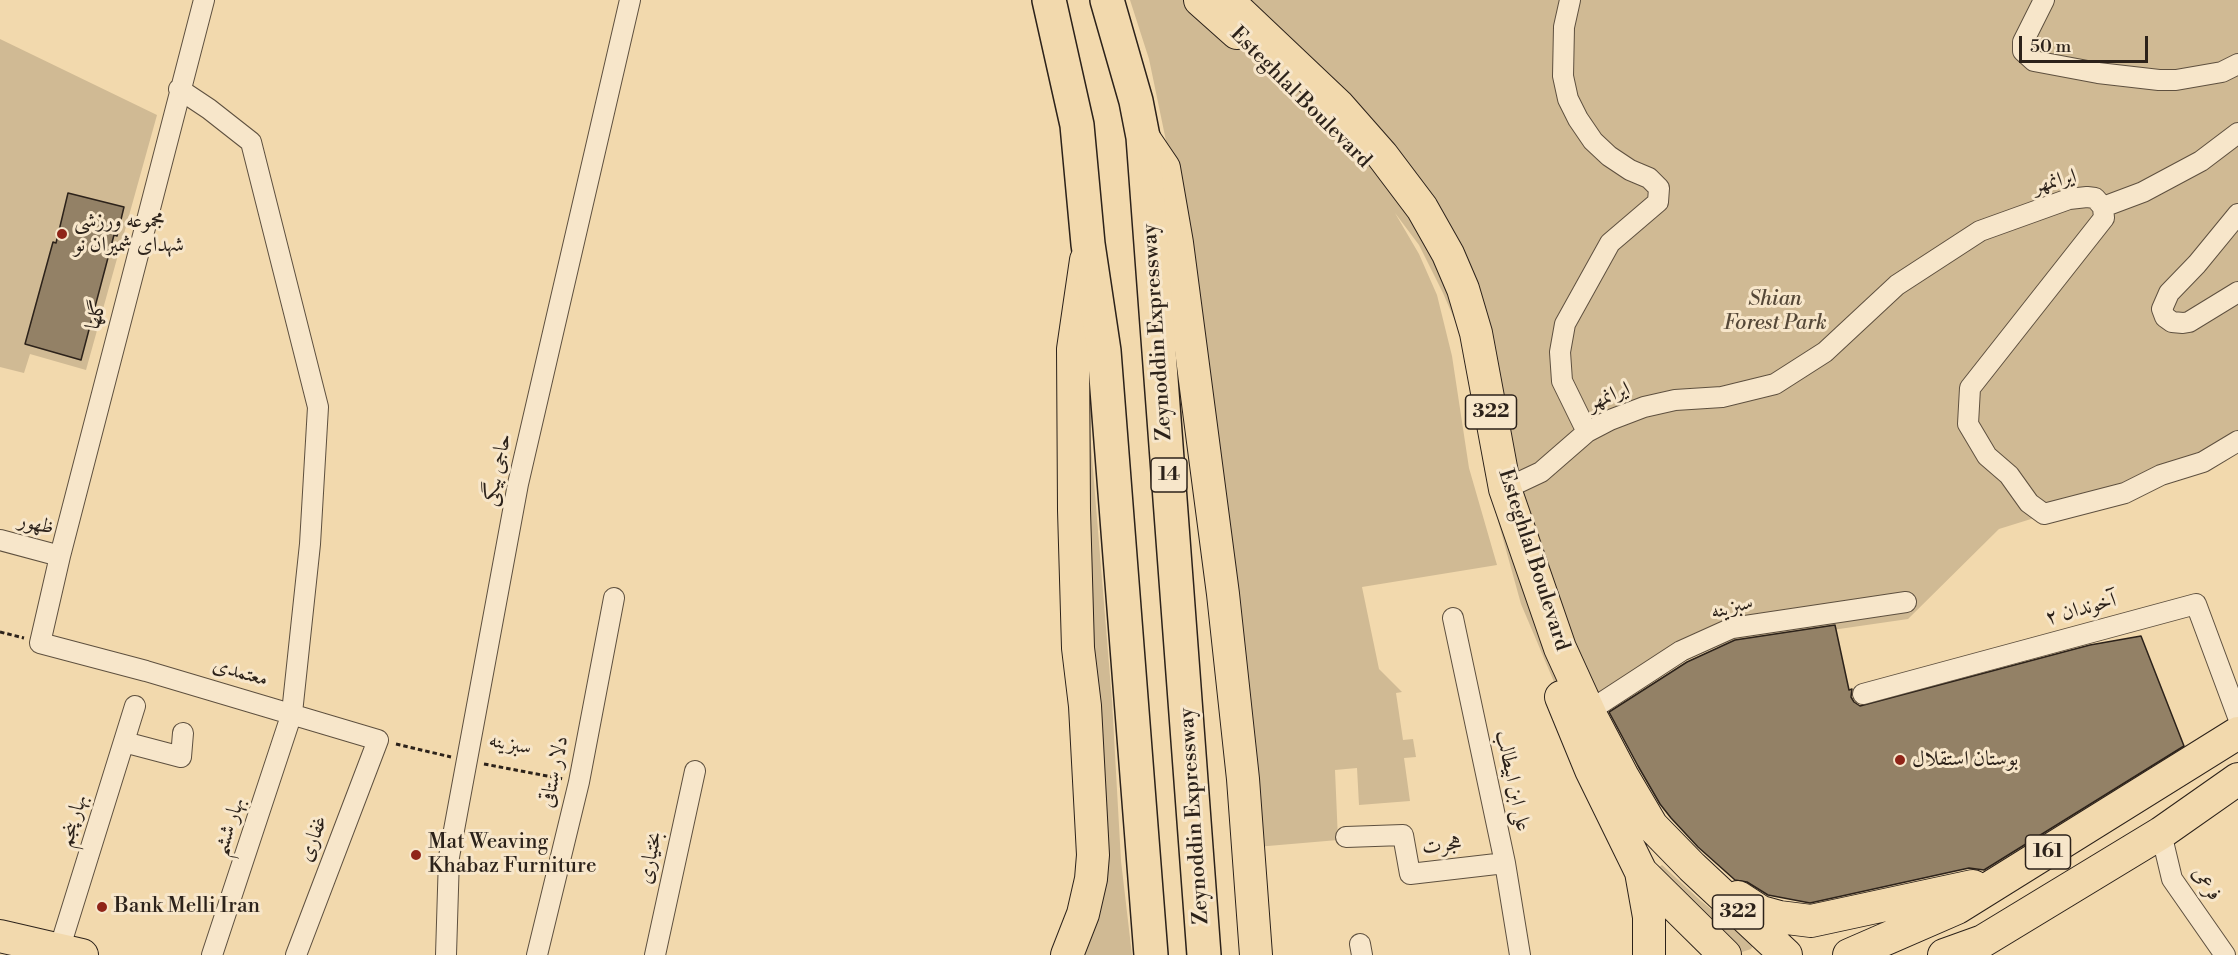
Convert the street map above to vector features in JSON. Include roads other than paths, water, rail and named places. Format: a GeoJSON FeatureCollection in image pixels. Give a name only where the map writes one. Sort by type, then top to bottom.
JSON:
{"type":"FeatureCollection","features":[{"type":"Feature","properties":{"kind":"highway"},"geometry":{"type":"LineString","coordinates":[[1049,0],[1077,124],[1088,244],[1104,351],[1151,955]]}},
{"type":"Feature","properties":{"kind":"highway","name":"Zeynoddin Expressway"},"geometry":{"type":"LineString","coordinates":[[1107,0],[1137,101],[1143,137],[1204,955]]}},
{"type":"Feature","properties":{"kind":"main road","name":"Esteghlal Boulevard"},"geometry":{"type":"LineString","coordinates":[[1200,0],[1271,62],[1339,132],[1412,223],[1437,269],[1458,338],[1487,495],[1544,657],[1591,770],[1641,872]]}},
{"type":"Feature","properties":{"kind":"main road","name":"Esteghlal Boulevard"},"geometry":{"type":"LineString","coordinates":[[1227,0],[1338,105],[1382,154],[1422,208],[1443,244],[1463,288],[1476,333],[1505,489],[1560,648],[1589,711],[1622,775],[1652,826],[1786,955]]}},
{"type":"Feature","properties":{"kind":"main road"},"geometry":{"type":"LineString","coordinates":[[1143,137],[1164,168],[1178,243],[1243,779],[1256,955]]}},
{"type":"Feature","properties":{"kind":"main road"},"geometry":{"type":"LineString","coordinates":[[1067,955],[1083,914],[1092,879],[1093,855],[1085,706],[1078,648],[1073,433],[1073,349],[1088,244]]}},
{"type":"Feature","properties":{"kind":"main road","name":"161"},"geometry":{"type":"LineString","coordinates":[[1849,955],[1957,908],[2238,732]]}},
{"type":"Feature","properties":{"kind":"main road","name":"161"},"geometry":{"type":"LineString","coordinates":[[1944,955],[1975,948],[2161,833],[2238,779]]}},
{"type":"Feature","properties":{"kind":"main road"},"geometry":{"type":"LineString","coordinates":[[1692,867],[1761,912],[1811,921],[2009,877]]}},
{"type":"Feature","properties":{"kind":"main road"},"geometry":{"type":"LineString","coordinates":[[1641,872],[1649,918],[1649,955]]}},
{"type":"Feature","properties":{"kind":"main road"},"geometry":{"type":"LineString","coordinates":[[1641,872],[1725,955]]}},
{"type":"Feature","properties":{"kind":"main road"},"geometry":{"type":"LineString","coordinates":[[0,936],[71,952]]}},
{"type":"Feature","properties":{"kind":"street","name":"گلها"},"geometry":{"type":"LineString","coordinates":[[40,643],[179,89],[204,0]]}},
{"type":"Feature","properties":{"kind":"street","name":"حاجی بیگی"},"geometry":{"type":"LineString","coordinates":[[446,955],[449,857],[518,484],[630,0]]}},
{"type":"Feature","properties":{"kind":"street"},"geometry":{"type":"LineString","coordinates":[[1570,0],[1564,27],[1563,76],[1568,99],[1593,141],[1609,156],[1629,170],[1649,178],[1659,188],[1659,202],[1610,243],[1565,324],[1560,352],[1562,381],[1587,432]]}},
{"type":"Feature","properties":{"kind":"street"},"geometry":{"type":"LineString","coordinates":[[2044,0],[2023,42],[2023,51],[2034,61],[2098,73],[2160,80],[2176,80],[2222,72],[2238,64]]}},
{"type":"Feature","properties":{"kind":"street","name":"بهار ششم"},"geometry":{"type":"LineString","coordinates":[[179,89],[251,142],[318,407],[310,544],[292,713],[212,955]]}},
{"type":"Feature","properties":{"kind":"street"},"geometry":{"type":"LineString","coordinates":[[2103,207],[2143,192],[2202,161],[2238,133]]}},
{"type":"Feature","properties":{"kind":"street","name":"ایرانمهر"},"geometry":{"type":"LineString","coordinates":[[1505,489],[1541,472],[1587,432],[1644,407],[1675,400],[1722,397],[1775,384],[1825,351],[1897,285],[1980,231],[2069,199],[2095,198],[2103,207],[2104,218],[1970,388],[1968,424],[1987,456],[2009,475],[2029,503],[2044,514],[2126,493],[2161,475],[2203,462],[2238,441]]}},
{"type":"Feature","properties":{"kind":"street"},"geometry":{"type":"LineString","coordinates":[[2238,214],[2197,264],[2169,293],[2162,309],[2165,317],[2172,322],[2189,322],[2238,292]]}},
{"type":"Feature","properties":{"kind":"street","name":"ظهور"},"geometry":{"type":"LineString","coordinates":[[0,540],[60,556]]}},
{"type":"Feature","properties":{"kind":"street","name":"دلار ستاقی"},"geometry":{"type":"LineString","coordinates":[[537,955],[579,782],[614,598]]}},
{"type":"Feature","properties":{"kind":"street","name":"سبزینه"},"geometry":{"type":"LineString","coordinates":[[1589,711],[1681,651],[1732,628],[1906,602]]}},
{"type":"Feature","properties":{"kind":"street","name":"آخوندان ۲"},"geometry":{"type":"LineString","coordinates":[[1863,694],[2196,604],[2238,717]]}},
{"type":"Feature","properties":{"kind":"street","name":"علی ابن ابیطالب"},"geometry":{"type":"LineString","coordinates":[[1453,618],[1505,863],[1520,955]]}},
{"type":"Feature","properties":{"kind":"street","name":"معتمدی"},"geometry":{"type":"LineString","coordinates":[[40,643],[292,713],[378,740]]}},
{"type":"Feature","properties":{"kind":"street","name":"بهار پنجم"},"geometry":{"type":"LineString","coordinates":[[71,952],[135,706]]}},
{"type":"Feature","properties":{"kind":"street"},"geometry":{"type":"LineString","coordinates":[[124,742],[182,757],[183,732]]}},
{"type":"Feature","properties":{"kind":"street","name":"غفاری"},"geometry":{"type":"LineString","coordinates":[[296,955],[378,740]]}},
{"type":"Feature","properties":{"kind":"street","name":"بختیاری"},"geometry":{"type":"LineString","coordinates":[[655,955],[695,771]]}},
{"type":"Feature","properties":{"kind":"street","name":"فرعی"},"geometry":{"type":"LineString","coordinates":[[2161,833],[2172,879],[2225,955]]}},
{"type":"Feature","properties":{"kind":"street","name":"هجرت"},"geometry":{"type":"LineString","coordinates":[[1346,837],[1403,835],[1410,874],[1505,863]]}},
{"type":"Feature","properties":{"kind":"place","name":"مجموعه ورزشی شهدای شمیران نو"},"geometry":{"type":"Point","coordinates":[62,234]}},
{"type":"Feature","properties":{"kind":"place","name":"بوستان استقلال"},"geometry":{"type":"Point","coordinates":[1900,760]}},
{"type":"Feature","properties":{"kind":"place","name":"Mat Weaving Khabaz Furniture"},"geometry":{"type":"Point","coordinates":[416,855]}},
{"type":"Feature","properties":{"kind":"place","name":"Bank Melli Iran"},"geometry":{"type":"Point","coordinates":[102,907]}},
{"type":"Feature","properties":{"kind":"park label","name":"Shian Forest Park"},"geometry":{"type":"Point","coordinates":[1775,312]}}]}
